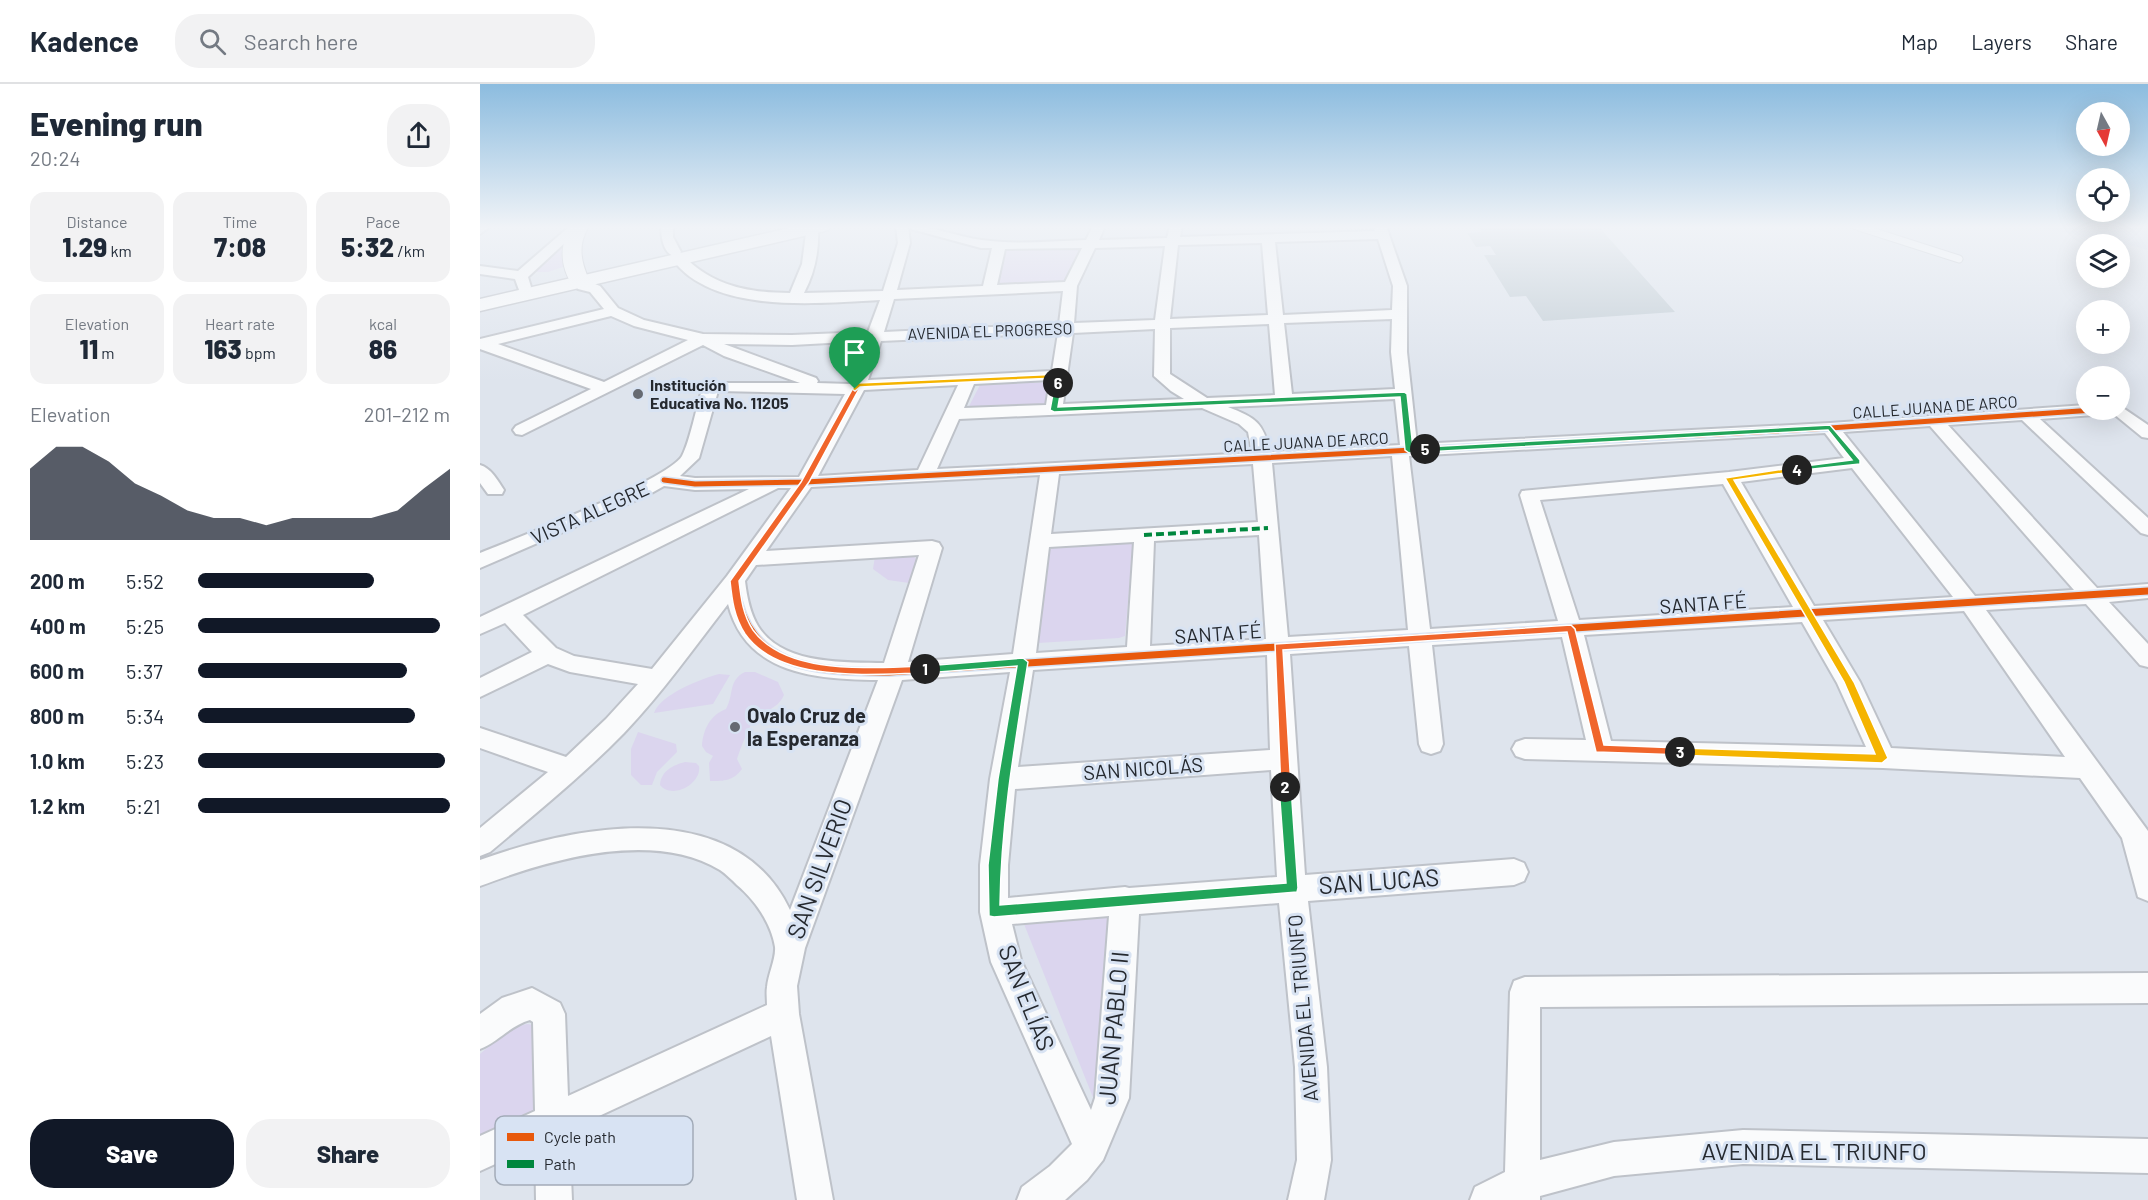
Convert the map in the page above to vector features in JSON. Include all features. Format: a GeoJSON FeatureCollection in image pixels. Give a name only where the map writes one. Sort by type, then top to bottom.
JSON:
{"type":"FeatureCollection","features":[{"type":"Feature","properties":{"kind":"highway"},"geometry":{"type":"LineString","coordinates":[[480,305],[592,278]]}},
{"type":"Feature","properties":{"kind":"highway"},"geometry":{"type":"LineString","coordinates":[[480,297],[522,281],[589,279]]}},
{"type":"Feature","properties":{"kind":"street"},"geometry":{"type":"LineString","coordinates":[[511,278],[522,281]]}},
{"type":"Feature","properties":{"kind":"street","name":"AVENIDA EL PROGRESO"},"geometry":{"type":"LineString","coordinates":[[522,281],[525,278]]}},
{"type":"Feature","properties":{"kind":"street"},"geometry":{"type":"LineString","coordinates":[[702,278],[721,288],[761,297],[794,298],[1070,286]]}},
{"type":"Feature","properties":{"kind":"street"},"geometry":{"type":"LineString","coordinates":[[794,298],[804,278]]}},
{"type":"Feature","properties":{"kind":"street"},"geometry":{"type":"LineString","coordinates":[[480,844],[570,769],[615,726],[657,679],[734,581],[805,482],[856,387],[895,278]]}},
{"type":"Feature","properties":{"kind":"street"},"geometry":{"type":"LineString","coordinates":[[989,290],[992,278]]}},
{"type":"Feature","properties":{"kind":"street"},"geometry":{"type":"LineString","coordinates":[[1054,410],[1070,286],[1074,278]]}},
{"type":"Feature","properties":{"kind":"street","name":"AVENIDA EL TRIUNFO"},"geometry":{"type":"LineString","coordinates":[[1167,278],[1161,325],[1162,375],[1177,388],[1204,403],[1245,420],[1256,430],[1262,458],[1278,647],[1292,888],[1311,1067],[1314,1160],[1306,1200]]}},
{"type":"Feature","properties":{"kind":"street"},"geometry":{"type":"LineString","coordinates":[[1272,278],[1284,400]]}},
{"type":"Feature","properties":{"kind":"street"},"geometry":{"type":"LineString","coordinates":[[1397,278],[1400,286],[1401,314],[1397,330],[1404,394],[1404,451],[1431,744]]}},
{"type":"Feature","properties":{"kind":"street","name":"AVENIDA EL PROGRESO"},"geometry":{"type":"LineString","coordinates":[[589,279],[613,311],[639,323],[703,339],[792,340],[1401,314]]}},
{"type":"Feature","properties":{"kind":"street"},"geometry":{"type":"LineString","coordinates":[[482,343],[613,311]]}},
{"type":"Feature","properties":{"kind":"street"},"geometry":{"type":"LineString","coordinates":[[522,430],[703,339],[730,353],[828,388],[1060,375]]}},
{"type":"Feature","properties":{"kind":"street"},"geometry":{"type":"LineString","coordinates":[[482,343],[604,388]]}},
{"type":"Feature","properties":{"kind":"street"},"geometry":{"type":"LineString","coordinates":[[925,476],[968,380]]}},
{"type":"Feature","properties":{"kind":"street","name":"VISTA ALEGRE"},"geometry":{"type":"LineString","coordinates":[[480,561],[664,480],[690,458],[710,390],[714,386],[828,388]]}},
{"type":"Feature","properties":{"kind":"street"},"geometry":{"type":"LineString","coordinates":[[954,414],[1404,394]]}},
{"type":"Feature","properties":{"kind":"street","name":"CALLE JUANA DE ARCO"},"geometry":{"type":"LineString","coordinates":[[664,480],[695,484],[805,482],[1830,428],[2076,411]]}},
{"type":"Feature","properties":{"kind":"street"},"geometry":{"type":"LineString","coordinates":[[2025,414],[2148,529]]}},
{"type":"Feature","properties":{"kind":"street"},"geometry":{"type":"LineString","coordinates":[[2130,420],[2148,433]]}},
{"type":"Feature","properties":{"kind":"street"},"geometry":{"type":"LineString","coordinates":[[1935,421],[2148,659]]}},
{"type":"Feature","properties":{"kind":"street"},"geometry":{"type":"LineString","coordinates":[[1830,428],[1970,604],[2087,768],[2143,838],[2148,888]]}},
{"type":"Feature","properties":{"kind":"street"},"geometry":{"type":"LineString","coordinates":[[1600,749],[1571,629],[1529,495],[1729,478],[1857,462]]}},
{"type":"Feature","properties":{"kind":"street","name":"SAN ELÍAS"},"geometry":{"type":"LineString","coordinates":[[1050,469],[1023,662],[1003,779],[994,865],[994,912],[1006,962],[1091,1148]]}},
{"type":"Feature","properties":{"kind":"street"},"geometry":{"type":"LineString","coordinates":[[480,471],[495,490]]}},
{"type":"Feature","properties":{"kind":"street"},"geometry":{"type":"LineString","coordinates":[[1729,478],[1848,682],[1882,758]]}},
{"type":"Feature","properties":{"kind":"street"},"geometry":{"type":"LineString","coordinates":[[480,626],[777,483]]}},
{"type":"Feature","properties":{"kind":"street"},"geometry":{"type":"LineString","coordinates":[[1040,541],[1268,528]]}},
{"type":"Feature","properties":{"kind":"street"},"geometry":{"type":"LineString","coordinates":[[1138,656],[1144,535]]}},
{"type":"Feature","properties":{"kind":"street","name":"SAN SILVERIO"},"geometry":{"type":"LineString","coordinates":[[750,559],[932,548],[894,672],[790,948],[782,986],[783,1014],[815,1200]]}},
{"type":"Feature","properties":{"kind":"street","name":"SANTA FÉ"},"geometry":{"type":"LineString","coordinates":[[734,581],[739,611],[750,632],[770,652],[798,663],[842,671],[894,672],[1023,662],[2092,597],[2148,591]]}},
{"type":"Feature","properties":{"kind":"street"},"geometry":{"type":"LineString","coordinates":[[508,613],[548,654],[570,664],[657,679]]}},
{"type":"Feature","properties":{"kind":"street"},"geometry":{"type":"LineString","coordinates":[[480,688],[548,654]]}},
{"type":"Feature","properties":{"kind":"street"},"geometry":{"type":"LineString","coordinates":[[480,738],[570,769]]}},
{"type":"Feature","properties":{"kind":"street"},"geometry":{"type":"LineString","coordinates":[[1525,748],[1882,758],[2087,768]]}},
{"type":"Feature","properties":{"kind":"street","name":"SAN NICOLÁS"},"geometry":{"type":"LineString","coordinates":[[1003,779],[1283,759]]}},
{"type":"Feature","properties":{"kind":"street"},"geometry":{"type":"LineString","coordinates":[[480,873],[555,848],[605,840],[651,839],[692,846],[727,860],[756,882],[777,911],[790,948]]}},
{"type":"Feature","properties":{"kind":"street","name":"SAN LUCAS"},"geometry":{"type":"LineString","coordinates":[[994,912],[1125,900],[1514,872]]}},
{"type":"Feature","properties":{"kind":"street","name":"JUAN PABLO II"},"geometry":{"type":"LineString","coordinates":[[1035,1200],[1065,1179],[1091,1148],[1104,1124],[1112,1098],[1125,900]]}},
{"type":"Feature","properties":{"kind":"street"},"geometry":{"type":"LineString","coordinates":[[1521,1191],[1526,992],[2148,988]]}},
{"type":"Feature","properties":{"kind":"street"},"geometry":{"type":"LineString","coordinates":[[480,1033],[513,1009],[532,1004],[549,1014],[552,1116]]}},
{"type":"Feature","properties":{"kind":"street"},"geometry":{"type":"LineString","coordinates":[[561,1116],[783,1014]]}},
{"type":"Feature","properties":{"kind":"street"},"geometry":{"type":"LineString","coordinates":[[480,1154],[495,1147]]}},
{"type":"Feature","properties":{"kind":"street","name":"AVENIDA EL TRIUNFO"},"geometry":{"type":"LineString","coordinates":[[1488,1200],[1614,1159],[1743,1147],[2148,1156]]}},
{"type":"Feature","properties":{"kind":"street"},"geometry":{"type":"LineString","coordinates":[[554,1185],[554,1200]]}},
{"type":"Feature","properties":{"kind":"shaded area"},"geometry":{"type":"Polygon","coordinates":[[[996,278],[1072,278],[1069,284],[995,288],[996,278]]]}},
{"type":"Feature","properties":{"kind":"shaded area"},"geometry":{"type":"Polygon","coordinates":[[[1054,382],[1050,406],[967,410],[980,385],[1054,382]]]}},
{"type":"Feature","properties":{"kind":"shaded area"},"geometry":{"type":"Polygon","coordinates":[[[1128,542],[1133,544],[1125,636],[1038,643],[1035,641],[1048,552],[1054,547],[1128,542]]]}},
{"type":"Feature","properties":{"kind":"shaded area"},"geometry":{"type":"Polygon","coordinates":[[[911,555],[918,560],[916,584],[888,580],[873,569],[875,556],[911,555]]]}},
{"type":"Feature","properties":{"kind":"shaded area"},"geometry":{"type":"Polygon","coordinates":[[[745,672],[755,672],[778,682],[784,695],[778,703],[753,722],[737,759],[742,769],[739,773],[728,780],[710,781],[709,763],[713,756],[702,746],[704,734],[712,719],[726,709],[736,679],[745,672]]]}},
{"type":"Feature","properties":{"kind":"shaded area"},"geometry":{"type":"Polygon","coordinates":[[[719,674],[730,675],[713,704],[654,713],[658,706],[673,694],[719,674]]]}},
{"type":"Feature","properties":{"kind":"shaded area"},"geometry":{"type":"Polygon","coordinates":[[[638,732],[676,744],[677,752],[657,772],[652,785],[641,785],[631,775],[631,749],[638,732]]]}},
{"type":"Feature","properties":{"kind":"shaded area"},"geometry":{"type":"Polygon","coordinates":[[[685,762],[696,763],[699,766],[699,773],[691,784],[672,791],[660,785],[668,769],[685,762]]]}},
{"type":"Feature","properties":{"kind":"shaded area"},"geometry":{"type":"Polygon","coordinates":[[[1111,912],[1096,1105],[1024,924],[1029,918],[1111,912]]]}},
{"type":"Feature","properties":{"kind":"shaded area"},"geometry":{"type":"Polygon","coordinates":[[[527,1024],[534,1025],[539,1111],[530,1116],[495,1116],[495,1135],[480,1143],[480,1054],[509,1029],[527,1024]]]}},
{"type":"Feature","properties":{"kind":"building"},"geometry":{"type":"Polygon","coordinates":[[[1498,278],[1645,278],[1675,312],[1543,321],[1526,296],[1510,297],[1498,278]]]}},
{"type":"Feature","properties":{"kind":"marked path"},"geometry":{"type":"LineString","coordinates":[[1144,535],[1268,528]]}},
{"type":"Feature","properties":{"kind":"cycle path"},"geometry":{"type":"LineString","coordinates":[[664,480],[695,484],[805,482],[1830,428],[2076,411]]}},
{"type":"Feature","properties":{"kind":"cycle path"},"geometry":{"type":"LineString","coordinates":[[734,581],[740,611],[748,629],[761,645],[774,654],[809,665],[889,672],[2148,591]]}},
{"type":"Feature","properties":{"kind":"place","name":"Institución Educativa No. 11205"},"geometry":{"type":"Point","coordinates":[638,394]}},
{"type":"Feature","properties":{"kind":"place","name":"Ovalo Cruz de la Esperanza"},"geometry":{"type":"Point","coordinates":[735,727]}},
{"type":"Feature","properties":{"kind":"route"},"geometry":{"type":"LineString","coordinates":[[1060,375],[1054,410],[1404,394],[1409,450],[1830,428],[1857,462],[1729,478],[1848,682],[1882,758],[1600,749],[1571,629],[1278,647],[1292,888],[994,912],[994,865],[1003,779],[1023,662],[894,672],[842,671],[798,663],[770,652],[750,632],[739,611],[734,581],[805,482],[855,389],[858,385],[1060,375]]}}]}
